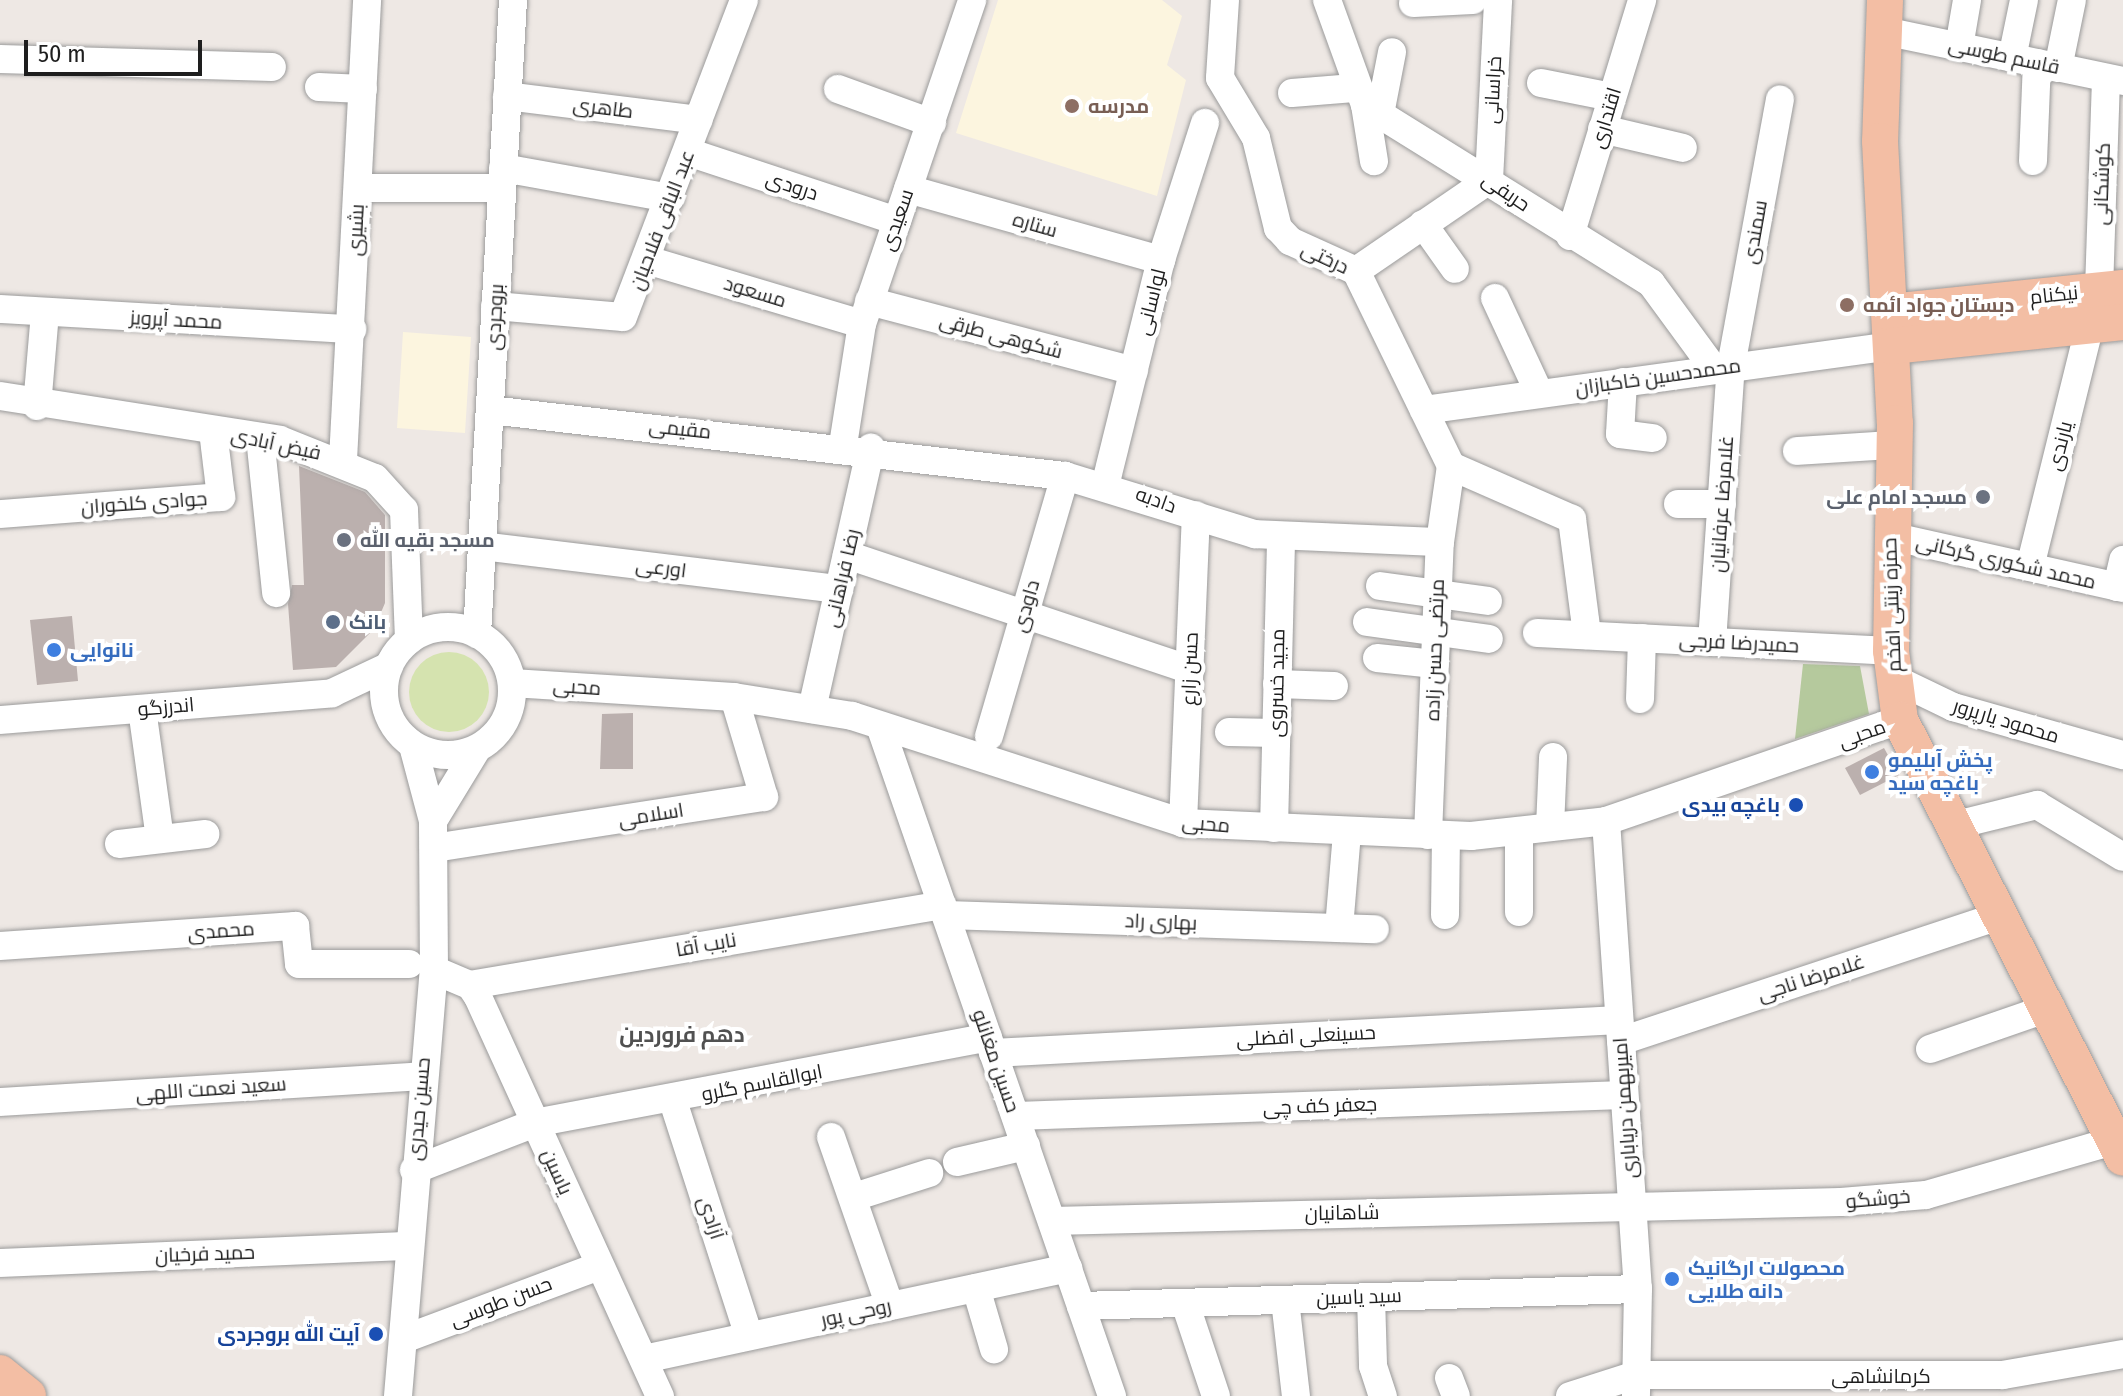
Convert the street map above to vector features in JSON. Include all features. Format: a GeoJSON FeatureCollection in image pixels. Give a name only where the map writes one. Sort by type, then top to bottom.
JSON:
{"type":"FeatureCollection","features":[{"type":"Feature","properties":{"kind":"main road","name":"حمزه زینتی افخم"},"geometry":{"type":"LineString","coordinates":[[1885,16],[1880,141],[1891,329],[1892,664],[1900,720],[1952,826],[2051,1007],[2119,1149]]}},
{"type":"Feature","properties":{"kind":"main road","name":"نیکنام"},"geometry":{"type":"LineString","coordinates":[[1891,329],[2111,289]]}},
{"type":"Feature","properties":{"kind":"main road","name":"نیکنام"},"geometry":{"type":"LineString","coordinates":[[1891,329],[2107,324]]}},
{"type":"Feature","properties":{"kind":"main road"},"geometry":{"type":"LineString","coordinates":[[0,1373],[28,1396]]}},
{"type":"Feature","properties":{"kind":"street","name":"بشیری"},"geometry":{"type":"LineString","coordinates":[[343,460],[367,0]]}},
{"type":"Feature","properties":{"kind":"street","name":"بروجردی"},"geometry":{"type":"LineString","coordinates":[[477,634],[513,0]]}},
{"type":"Feature","properties":{"kind":"street","name":"عبد الباقی فلاحیان"},"geometry":{"type":"LineString","coordinates":[[495,306],[614,320],[629,309],[744,0]]}},
{"type":"Feature","properties":{"kind":"street","name":"سعیدی"},"geometry":{"type":"LineString","coordinates":[[857,446],[865,312],[972,0]]}},
{"type":"Feature","properties":{"kind":"street","name":"درختی"},"geometry":{"type":"LineString","coordinates":[[1225,0],[1220,78],[1256,138],[1278,228],[1290,241],[1356,271],[1451,466]]}},
{"type":"Feature","properties":{"kind":"street"},"geometry":{"type":"LineString","coordinates":[[1327,0],[1367,102],[1374,161]]}},
{"type":"Feature","properties":{"kind":"street"},"geometry":{"type":"LineString","coordinates":[[1413,3],[1473,0]]}},
{"type":"Feature","properties":{"kind":"street","name":"خراسانی"},"geometry":{"type":"LineString","coordinates":[[1489,180],[1498,0]]}},
{"type":"Feature","properties":{"kind":"street","name":"اقتداری"},"geometry":{"type":"LineString","coordinates":[[1570,236],[1642,0]]}},
{"type":"Feature","properties":{"kind":"street"},"geometry":{"type":"LineString","coordinates":[[1959,47],[1967,0]]}},
{"type":"Feature","properties":{"kind":"street"},"geometry":{"type":"LineString","coordinates":[[2024,0],[2036,63],[2033,161]]}},
{"type":"Feature","properties":{"kind":"street"},"geometry":{"type":"LineString","coordinates":[[2036,63],[2072,0]]}},
{"type":"Feature","properties":{"kind":"street","name":"قاسم طوسی"},"geometry":{"type":"LineString","coordinates":[[1885,16],[1959,47],[2114,79]]}},
{"type":"Feature","properties":{"kind":"street"},"geometry":{"type":"LineString","coordinates":[[1367,102],[1392,52]]}},
{"type":"Feature","properties":{"kind":"street"},"geometry":{"type":"LineString","coordinates":[[0,59],[272,67]]}},
{"type":"Feature","properties":{"kind":"street","name":"کوشکانی"},"geometry":{"type":"LineString","coordinates":[[2111,289],[2114,79]]}},
{"type":"Feature","properties":{"kind":"street"},"geometry":{"type":"LineString","coordinates":[[1541,83],[1612,97]]}},
{"type":"Feature","properties":{"kind":"street"},"geometry":{"type":"LineString","coordinates":[[319,87],[363,89]]}},
{"type":"Feature","properties":{"kind":"street"},"geometry":{"type":"LineString","coordinates":[[838,89],[932,123]]}},
{"type":"Feature","properties":{"kind":"street"},"geometry":{"type":"LineString","coordinates":[[1292,93],[1367,102]]}},
{"type":"Feature","properties":{"kind":"street","name":"طاهری"},"geometry":{"type":"LineString","coordinates":[[507,96],[699,120]]}},
{"type":"Feature","properties":{"kind":"street","name":"سمندی"},"geometry":{"type":"LineString","coordinates":[[1722,368],[1780,99]]}},
{"type":"Feature","properties":{"kind":"street","name":"حریفی"},"geometry":{"type":"LineString","coordinates":[[1367,102],[1570,236],[1651,283],[1722,368]]}},
{"type":"Feature","properties":{"kind":"street","name":"لواسانی"},"geometry":{"type":"LineString","coordinates":[[1106,482],[1161,260],[1205,123]]}},
{"type":"Feature","properties":{"kind":"street"},"geometry":{"type":"LineString","coordinates":[[1602,129],[1683,148]]}},
{"type":"Feature","properties":{"kind":"street","name":"درودی"},"geometry":{"type":"LineString","coordinates":[[688,152],[897,221]]}},
{"type":"Feature","properties":{"kind":"street"},"geometry":{"type":"LineString","coordinates":[[358,188],[503,178],[670,198]]}},
{"type":"Feature","properties":{"kind":"street"},"geometry":{"type":"LineString","coordinates":[[1356,271],[1489,180]]}},
{"type":"Feature","properties":{"kind":"street","name":"ستاره"},"geometry":{"type":"LineString","coordinates":[[908,189],[1161,260]]}},
{"type":"Feature","properties":{"kind":"street"},"geometry":{"type":"LineString","coordinates":[[1423,224],[1455,269]]}},
{"type":"Feature","properties":{"kind":"street","name":"مسعود"},"geometry":{"type":"LineString","coordinates":[[647,260],[865,312]]}},
{"type":"Feature","properties":{"kind":"street"},"geometry":{"type":"LineString","coordinates":[[1495,298],[1539,393]]}},
{"type":"Feature","properties":{"kind":"street","name":"محمد آپرویز"},"geometry":{"type":"LineString","coordinates":[[0,309],[352,329]]}},
{"type":"Feature","properties":{"kind":"street"},"geometry":{"type":"LineString","coordinates":[[37,406],[45,312]]}},
{"type":"Feature","properties":{"kind":"street","name":"شکوهی طرقی"},"geometry":{"type":"LineString","coordinates":[[865,312],[1134,371]]}},
{"type":"Feature","properties":{"kind":"street","name":"یارندی"},"geometry":{"type":"LineString","coordinates":[[2030,567],[2107,324]]}},
{"type":"Feature","properties":{"kind":"street","name":"محمدحسین خاکبازان"},"geometry":{"type":"LineString","coordinates":[[1424,410],[1722,368],[1891,329]]}},
{"type":"Feature","properties":{"kind":"street","name":"غلامرضا عرفانیان"},"geometry":{"type":"LineString","coordinates":[[1712,642],[1722,504],[1722,368]]}},
{"type":"Feature","properties":{"kind":"street"},"geometry":{"type":"LineString","coordinates":[[1623,382],[1620,434],[1653,438]]}},
{"type":"Feature","properties":{"kind":"street","name":"فیض آبادی"},"geometry":{"type":"LineString","coordinates":[[0,396],[37,406],[260,437],[343,460],[392,491],[404,510],[409,640]]}},
{"type":"Feature","properties":{"kind":"street","name":"مقیمی"},"geometry":{"type":"LineString","coordinates":[[490,410],[857,446]]}},
{"type":"Feature","properties":{"kind":"street","name":"جوادی کلخوران"},"geometry":{"type":"LineString","coordinates":[[0,514],[221,497],[213,431]]}},
{"type":"Feature","properties":{"kind":"street"},"geometry":{"type":"LineString","coordinates":[[260,437],[276,593]]}},
{"type":"Feature","properties":{"kind":"street"},"geometry":{"type":"LineString","coordinates":[[1797,451],[1893,445]]}},
{"type":"Feature","properties":{"kind":"street","name":"دادبه"},"geometry":{"type":"LineString","coordinates":[[857,446],[1106,482],[1196,515],[1281,537],[1440,542]]}},
{"type":"Feature","properties":{"kind":"street","name":"رضا فراهانی"},"geometry":{"type":"LineString","coordinates":[[812,709],[847,555],[857,446]]}},
{"type":"Feature","properties":{"kind":"street"},"geometry":{"type":"LineString","coordinates":[[1451,466],[1572,519],[1587,635]]}},
{"type":"Feature","properties":{"kind":"street","name":"مرتضی حسن زاده"},"geometry":{"type":"LineString","coordinates":[[1445,915],[1437,835],[1435,664],[1440,542],[1451,466]]}},
{"type":"Feature","properties":{"kind":"street","name":"داودی"},"geometry":{"type":"LineString","coordinates":[[989,736],[1065,476]]}},
{"type":"Feature","properties":{"kind":"street"},"geometry":{"type":"LineString","coordinates":[[1678,504],[1722,504]]}},
{"type":"Feature","properties":{"kind":"street","name":"حسن زارع"},"geometry":{"type":"LineString","coordinates":[[1183,823],[1196,515]]}},
{"type":"Feature","properties":{"kind":"street","name":"محمد شکوری گرکانی"},"geometry":{"type":"LineString","coordinates":[[1890,536],[2030,567],[2121,578]]}},
{"type":"Feature","properties":{"kind":"street","name":"مجید خسروی"},"geometry":{"type":"LineString","coordinates":[[1274,828],[1281,537]]}},
{"type":"Feature","properties":{"kind":"street","name":"اورعی"},"geometry":{"type":"LineString","coordinates":[[482,546],[839,589]]}},
{"type":"Feature","properties":{"kind":"street"},"geometry":{"type":"LineString","coordinates":[[847,555],[1190,670]]}},
{"type":"Feature","properties":{"kind":"street"},"geometry":{"type":"LineString","coordinates":[[1380,586],[1488,601]]}},
{"type":"Feature","properties":{"kind":"street"},"geometry":{"type":"LineString","coordinates":[[1367,622],[1489,639]]}},
{"type":"Feature","properties":{"kind":"street"},"geometry":{"type":"LineString","coordinates":[[332,693],[389,666],[409,640],[442,627],[477,634],[494,646],[512,683],[505,721],[477,749],[434,835]]}},
{"type":"Feature","properties":{"kind":"street","name":"حمیدرضا فرجی"},"geometry":{"type":"LineString","coordinates":[[1537,633],[1712,642],[1892,664]]}},
{"type":"Feature","properties":{"kind":"street"},"geometry":{"type":"LineString","coordinates":[[1640,699],[1642,638]]}},
{"type":"Feature","properties":{"kind":"street"},"geometry":{"type":"LineString","coordinates":[[1377,658],[1435,664]]}},
{"type":"Feature","properties":{"kind":"street","name":"محمود یارپرور"},"geometry":{"type":"LineString","coordinates":[[1892,664],[1953,707],[2123,755]]}},
{"type":"Feature","properties":{"kind":"street"},"geometry":{"type":"LineString","coordinates":[[388,716],[389,666]]}},
{"type":"Feature","properties":{"kind":"street","name":"محبی"},"geometry":{"type":"LineString","coordinates":[[512,683],[734,697],[812,709],[880,726],[1183,823],[1437,835],[1519,832],[1606,821],[1900,720]]}},
{"type":"Feature","properties":{"kind":"street"},"geometry":{"type":"LineString","coordinates":[[1277,684],[1334,686]]}},
{"type":"Feature","properties":{"kind":"street"},"geometry":{"type":"LineString","coordinates":[[332,693],[388,716],[413,746],[456,756],[477,749]]}},
{"type":"Feature","properties":{"kind":"street","name":"اندرزگو"},"geometry":{"type":"LineString","coordinates":[[0,720],[332,693]]}},
{"type":"Feature","properties":{"kind":"street","name":"اسلامی"},"geometry":{"type":"LineString","coordinates":[[434,835],[764,797],[734,697]]}},
{"type":"Feature","properties":{"kind":"street"},"geometry":{"type":"LineString","coordinates":[[142,709],[160,839]]}},
{"type":"Feature","properties":{"kind":"street","name":"حسین مغانلو"},"geometry":{"type":"LineString","coordinates":[[880,726],[1112,1396]]}},
{"type":"Feature","properties":{"kind":"street"},"geometry":{"type":"LineString","coordinates":[[1229,732],[1276,733]]}},
{"type":"Feature","properties":{"kind":"street","name":"حسین حیدری"},"geometry":{"type":"LineString","coordinates":[[398,1396],[421,1076],[422,967],[434,835],[413,746]]}},
{"type":"Feature","properties":{"kind":"street"},"geometry":{"type":"LineString","coordinates":[[1550,827],[1553,757]]}},
{"type":"Feature","properties":{"kind":"street"},"geometry":{"type":"LineString","coordinates":[[1952,826],[2037,805],[2123,857]]}},
{"type":"Feature","properties":{"kind":"street","name":"امیربهمن دریاباری"},"geometry":{"type":"LineString","coordinates":[[1606,821],[1638,1289],[1636,1385]]}},
{"type":"Feature","properties":{"kind":"street"},"geometry":{"type":"LineString","coordinates":[[1339,928],[1347,832]]}},
{"type":"Feature","properties":{"kind":"street"},"geometry":{"type":"LineString","coordinates":[[1519,832],[1519,912]]}},
{"type":"Feature","properties":{"kind":"street"},"geometry":{"type":"LineString","coordinates":[[119,844],[205,834]]}},
{"type":"Feature","properties":{"kind":"street","name":"بهاری راد"},"geometry":{"type":"LineString","coordinates":[[944,910],[1375,929]]}},
{"type":"Feature","properties":{"kind":"street","name":"نایب آقا"},"geometry":{"type":"LineString","coordinates":[[470,985],[944,910]]}},
{"type":"Feature","properties":{"kind":"street","name":"غلامرضا ناجی"},"geometry":{"type":"LineString","coordinates":[[1620,1030],[2000,916]]}},
{"type":"Feature","properties":{"kind":"street","name":"محمدی"},"geometry":{"type":"LineString","coordinates":[[0,946],[295,926],[299,964],[422,967]]}},
{"type":"Feature","properties":{"kind":"street"},"geometry":{"type":"LineString","coordinates":[[422,967],[470,985]]}},
{"type":"Feature","properties":{"kind":"street","name":"یاسین"},"geometry":{"type":"LineString","coordinates":[[470,985],[660,1396]]}},
{"type":"Feature","properties":{"kind":"street"},"geometry":{"type":"LineString","coordinates":[[1930,1049],[2051,1007]]}},
{"type":"Feature","properties":{"kind":"street","name":"حسینعلی افضلی"},"geometry":{"type":"LineString","coordinates":[[991,1045],[1620,1030]]}},
{"type":"Feature","properties":{"kind":"street","name":"ابوالقاسم گلرو"},"geometry":{"type":"LineString","coordinates":[[414,1170],[535,1123],[991,1045]]}},
{"type":"Feature","properties":{"kind":"street","name":"سعید نعمت اللهی"},"geometry":{"type":"LineString","coordinates":[[0,1102],[421,1076]]}},
{"type":"Feature","properties":{"kind":"street","name":"جعفر کف چی"},"geometry":{"type":"LineString","coordinates":[[1016,1116],[1624,1095]]}},
{"type":"Feature","properties":{"kind":"street","name":"آزادی"},"geometry":{"type":"LineString","coordinates":[[673,1101],[749,1336]]}},
{"type":"Feature","properties":{"kind":"street"},"geometry":{"type":"LineString","coordinates":[[831,1137],[890,1306]]}},
{"type":"Feature","properties":{"kind":"street"},"geometry":{"type":"LineString","coordinates":[[957,1162],[1026,1146]]}},
{"type":"Feature","properties":{"kind":"street","name":"خوشگو"},"geometry":{"type":"LineString","coordinates":[[1632,1206],[1926,1195],[2119,1149]]}},
{"type":"Feature","properties":{"kind":"street"},"geometry":{"type":"LineString","coordinates":[[854,1197],[929,1173]]}},
{"type":"Feature","properties":{"kind":"street","name":"شاهانیان"},"geometry":{"type":"LineString","coordinates":[[1052,1221],[1632,1206]]}},
{"type":"Feature","properties":{"kind":"street","name":"حمید فرخیان"},"geometry":{"type":"LineString","coordinates":[[0,1263],[409,1246]]}},
{"type":"Feature","properties":{"kind":"street","name":"حسن طوسی"},"geometry":{"type":"LineString","coordinates":[[404,1339],[599,1266]]}},
{"type":"Feature","properties":{"kind":"street","name":"روحی پور"},"geometry":{"type":"LineString","coordinates":[[644,1359],[1068,1268]]}},
{"type":"Feature","properties":{"kind":"street"},"geometry":{"type":"LineString","coordinates":[[976,1288],[994,1349]]}},
{"type":"Feature","properties":{"kind":"street","name":"سید یاسین"},"geometry":{"type":"LineString","coordinates":[[1081,1306],[1638,1289]]}},
{"type":"Feature","properties":{"kind":"street"},"geometry":{"type":"LineString","coordinates":[[1371,1297],[1373,1366],[1383,1396]]}},
{"type":"Feature","properties":{"kind":"street"},"geometry":{"type":"LineString","coordinates":[[1285,1300],[1296,1396]]}},
{"type":"Feature","properties":{"kind":"street"},"geometry":{"type":"LineString","coordinates":[[1185,1303],[1216,1396]]}},
{"type":"Feature","properties":{"kind":"street","name":"کرمانشاهی"},"geometry":{"type":"LineString","coordinates":[[1570,1396],[1636,1385],[1729,1385],[2003,1375],[2123,1354]]}},
{"type":"Feature","properties":{"kind":"shaded area","name":"مدرسه"},"geometry":{"type":"Polygon","coordinates":[[[998,0],[1162,0],[1182,16],[1167,65],[1186,80],[1157,196],[956,133],[998,0]]]}},
{"type":"Feature","properties":{"kind":"shaded area"},"geometry":{"type":"Polygon","coordinates":[[[403,332],[471,337],[465,433],[397,428],[403,332]]]}},
{"type":"Feature","properties":{"kind":"green space"},"geometry":{"type":"Polygon","coordinates":[[[441,652],[457,652],[478,663],[489,684],[489,700],[478,721],[457,732],[441,732],[427,726],[415,714],[409,700],[409,684],[415,670],[427,658],[441,652]]]}},
{"type":"Feature","properties":{"kind":"green space"},"geometry":{"type":"Polygon","coordinates":[[[1803,664],[1860,666],[1869,714],[1795,739],[1803,664]]]}},
{"type":"Feature","properties":{"kind":"building"},"geometry":{"type":"Polygon","coordinates":[[[299,466],[365,492],[385,515],[385,603],[374,629],[336,667],[293,670],[288,604],[292,585],[304,585],[299,466]]]}},
{"type":"Feature","properties":{"kind":"building","name":"نانوایی"},"geometry":{"type":"Polygon","coordinates":[[[72,616],[78,681],[37,685],[30,620],[72,616]]]}},
{"type":"Feature","properties":{"kind":"building"},"geometry":{"type":"Polygon","coordinates":[[[633,713],[633,769],[600,769],[602,714],[633,713]]]}},
{"type":"Feature","properties":{"kind":"building","name":"پخش آبلیمو باغچه سید"},"geometry":{"type":"Polygon","coordinates":[[[1884,748],[1899,775],[1860,795],[1845,768],[1884,748]]]}},
{"type":"Feature","properties":{"kind":"place","name":"مدرسه"},"geometry":{"type":"Point","coordinates":[1072,106]}},
{"type":"Feature","properties":{"kind":"place","name":"دبستان جواد ائمه"},"geometry":{"type":"Point","coordinates":[1847,305]}},
{"type":"Feature","properties":{"kind":"place","name":"مسجد امام علی"},"geometry":{"type":"Point","coordinates":[1983,497]}},
{"type":"Feature","properties":{"kind":"place","name":"مسجد بقیه الله"},"geometry":{"type":"Point","coordinates":[344,540]}},
{"type":"Feature","properties":{"kind":"place","name":"بانک"},"geometry":{"type":"Point","coordinates":[333,622]}},
{"type":"Feature","properties":{"kind":"place","name":"نانوایی"},"geometry":{"type":"Point","coordinates":[54,650]}},
{"type":"Feature","properties":{"kind":"place","name":"پخش آبلیمو باغچه سید"},"geometry":{"type":"Point","coordinates":[1872,772]}},
{"type":"Feature","properties":{"kind":"place","name":"باغچه بیدی"},"geometry":{"type":"Point","coordinates":[1796,805]}},
{"type":"Feature","properties":{"kind":"place","name":"محصولات ارگانیک دانه طلایی"},"geometry":{"type":"Point","coordinates":[1672,1279]}},
{"type":"Feature","properties":{"kind":"place","name":"آیت الله بروجردی"},"geometry":{"type":"Point","coordinates":[376,1334]}},
{"type":"Feature","properties":{"kind":"district","name":"دهم فروردین"},"geometry":{"type":"Point","coordinates":[682,1035]}}]}
